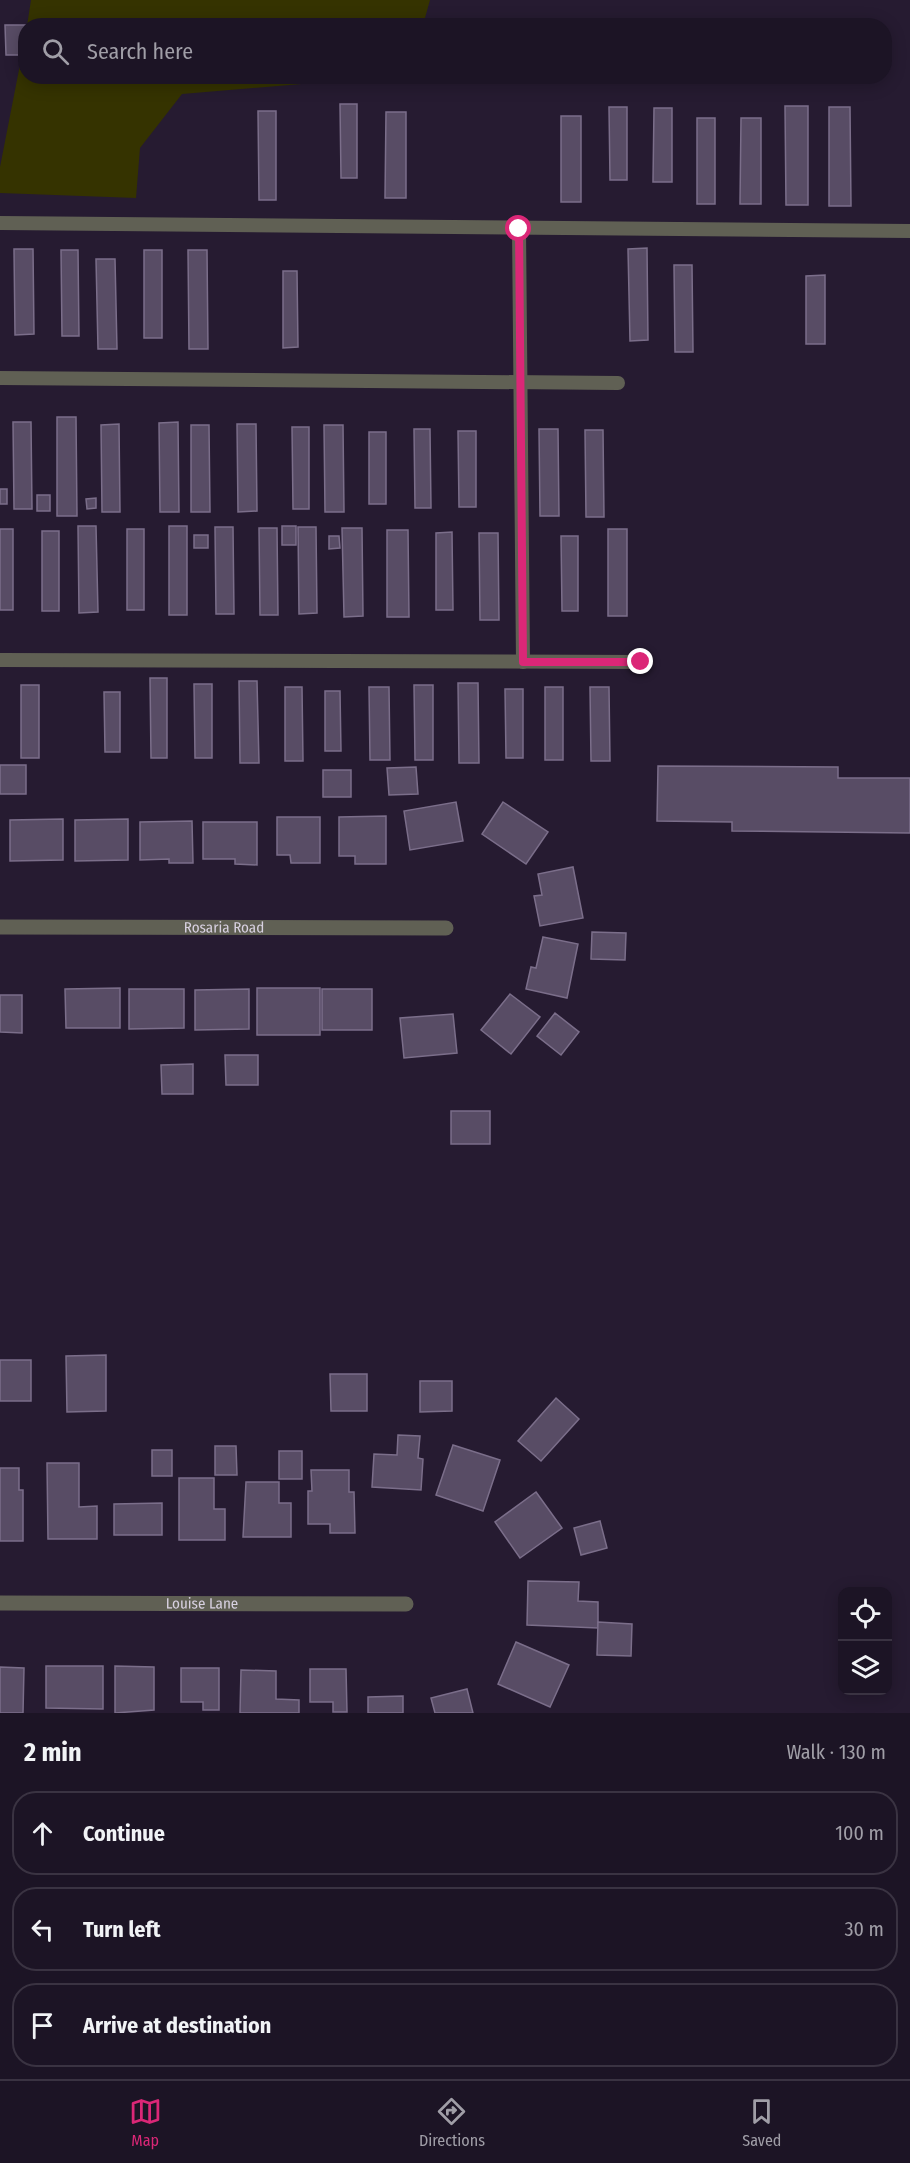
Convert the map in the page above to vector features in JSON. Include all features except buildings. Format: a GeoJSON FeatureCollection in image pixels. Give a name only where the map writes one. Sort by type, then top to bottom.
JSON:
{"type":"FeatureCollection","features":[{"type":"Feature","properties":{"kind":"street","name":"Rosaria Road"},"geometry":{"type":"LineString","coordinates":[[0,927],[446,928]]}},
{"type":"Feature","properties":{"kind":"street","name":"Louise Lane"},"geometry":{"type":"LineString","coordinates":[[0,1603],[406,1604]]}},
{"type":"Feature","properties":{"kind":"lane"},"geometry":{"type":"LineString","coordinates":[[0,223],[910,231]]}},
{"type":"Feature","properties":{"kind":"lane"},"geometry":{"type":"LineString","coordinates":[[519,229],[523,662]]}},
{"type":"Feature","properties":{"kind":"lane"},"geometry":{"type":"LineString","coordinates":[[0,378],[618,383]]}},
{"type":"Feature","properties":{"kind":"lane"},"geometry":{"type":"LineString","coordinates":[[0,660],[641,662]]}},
{"type":"Feature","properties":{"kind":"shaded area"},"geometry":{"type":"Polygon","coordinates":[[[31,0],[430,0],[425,18],[28,18],[31,0]]]}},
{"type":"Feature","properties":{"kind":"shaded area"},"geometry":{"type":"Polygon","coordinates":[[[18,75],[18,84],[301,84],[182,94],[140,148],[136,198],[0,193],[0,167],[18,75]]]}},
{"type":"Feature","properties":{"kind":"route"},"geometry":{"type":"LineString","coordinates":[[519,229],[523,662],[641,662]]}}]}
